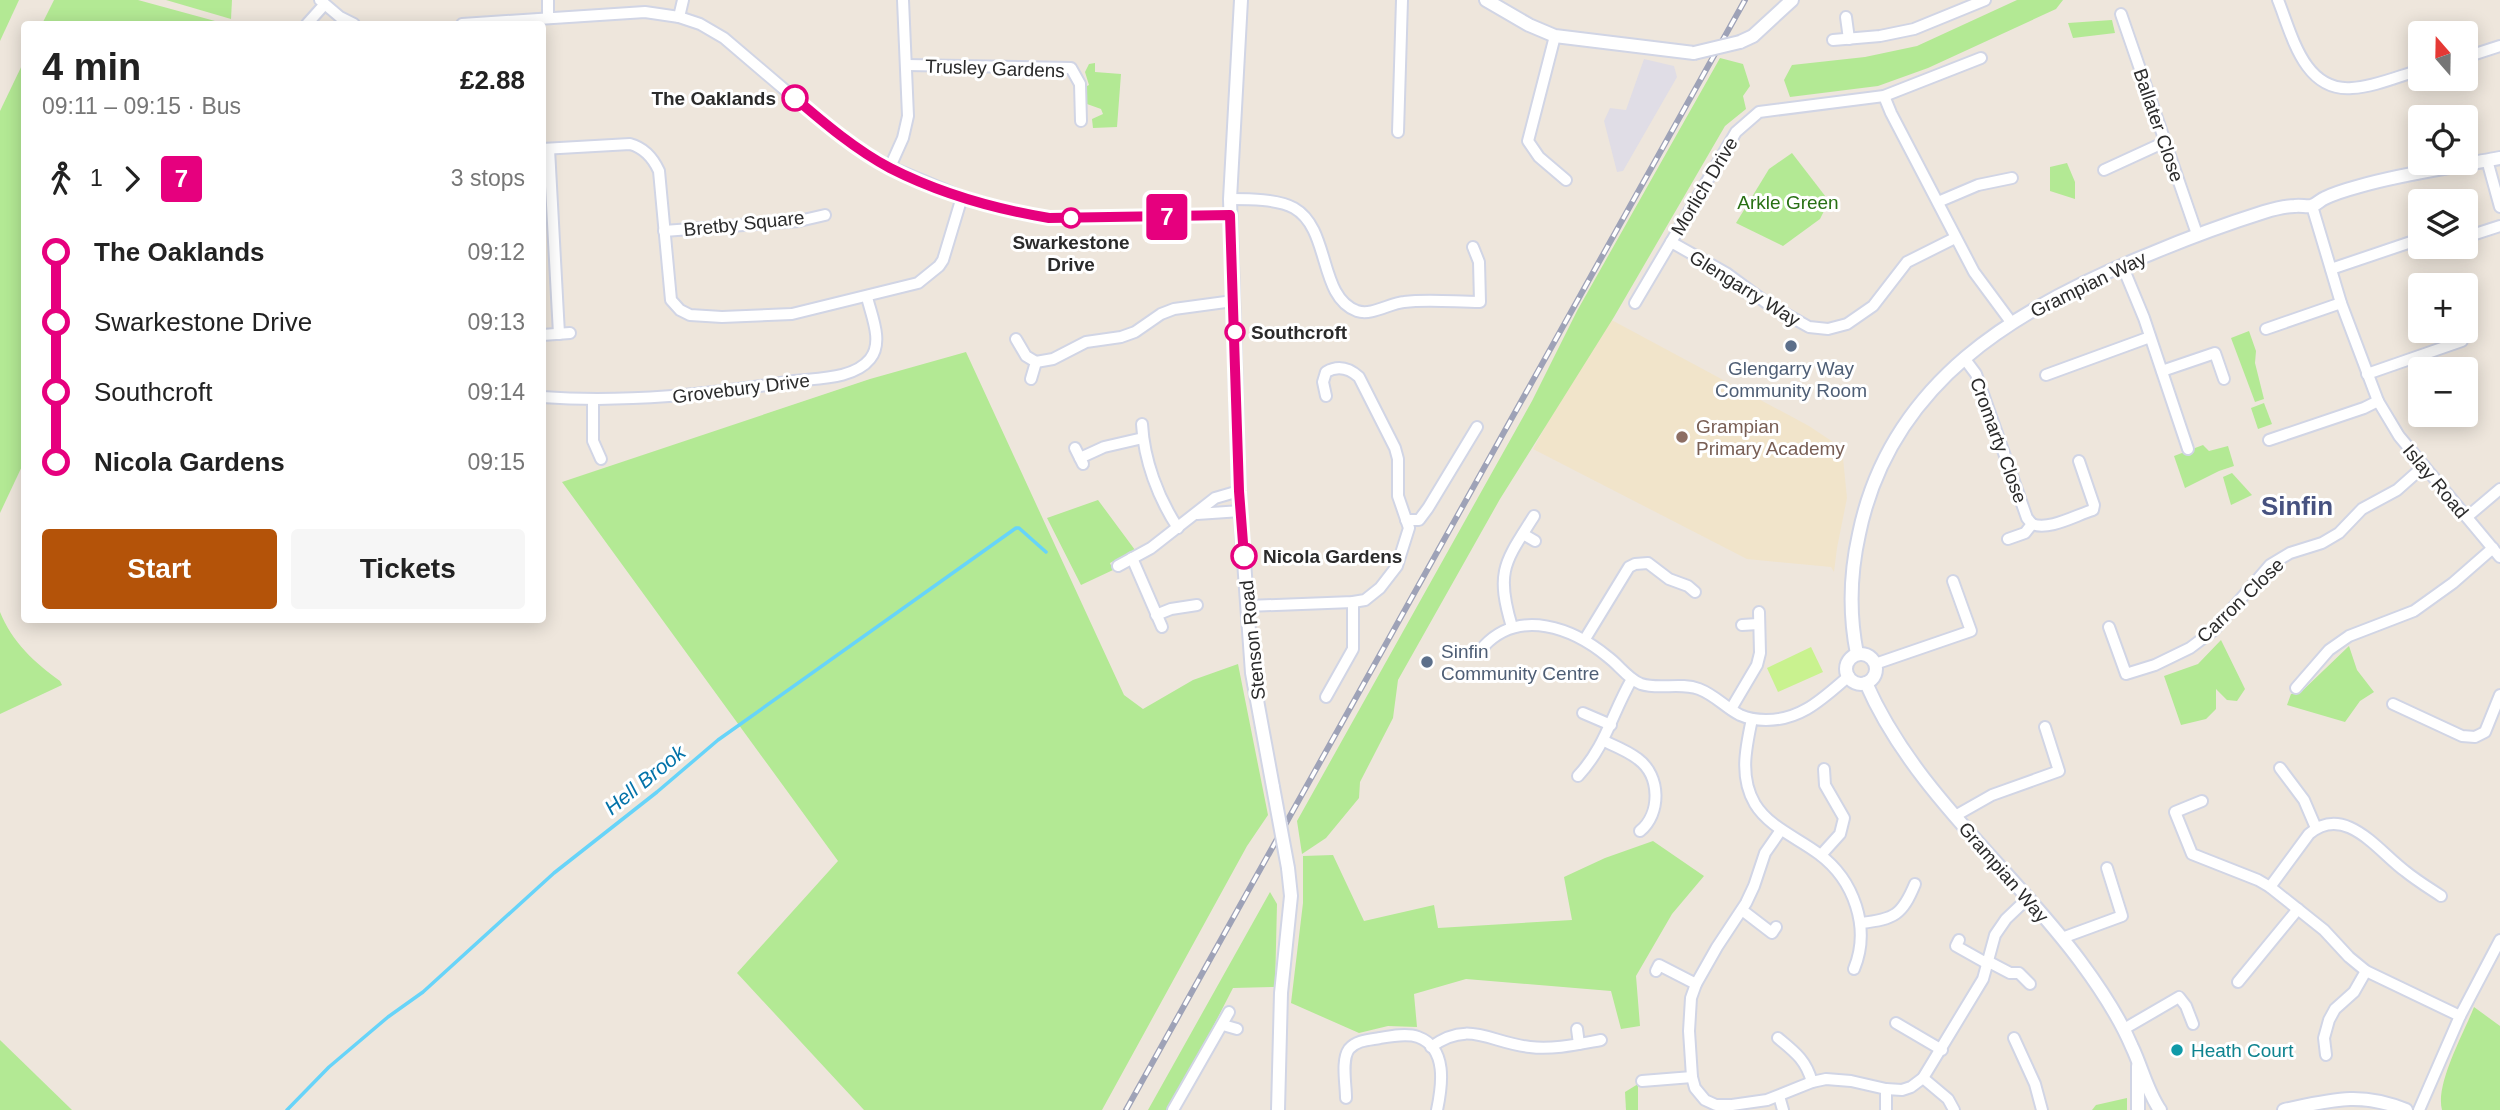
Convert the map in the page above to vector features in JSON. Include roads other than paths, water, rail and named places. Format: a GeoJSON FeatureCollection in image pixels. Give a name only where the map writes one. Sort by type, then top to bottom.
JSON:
{"type":"FeatureCollection","features":[{"type":"Feature","properties":{"kind":"street"},"geometry":{"type":"LineString","coordinates":[[548,0],[548,18]]}},
{"type":"Feature","properties":{"kind":"street"},"geometry":{"type":"LineString","coordinates":[[679,17],[683,0]]}},
{"type":"Feature","properties":{"kind":"street"},"geometry":{"type":"LineString","coordinates":[[890,167],[908,116],[904,0]]}},
{"type":"Feature","properties":{"kind":"street","name":"Stenson Road"},"geometry":{"type":"LineString","coordinates":[[1241,0],[1230,199],[1239,491],[1252,673],[1291,896],[1281,993],[1278,1110]]}},
{"type":"Feature","properties":{"kind":"street"},"geometry":{"type":"LineString","coordinates":[[1398,132],[1402,0]]}},
{"type":"Feature","properties":{"kind":"street"},"geometry":{"type":"LineString","coordinates":[[1486,0],[1529,25],[1555,36],[1694,53],[1740,42],[1753,36],[1792,0]]}},
{"type":"Feature","properties":{"kind":"street"},"geometry":{"type":"LineString","coordinates":[[1833,40],[1880,36],[1914,29],[1984,0]]}},
{"type":"Feature","properties":{"kind":"street"},"geometry":{"type":"LineString","coordinates":[[2278,0],[2305,65],[2329,85],[2355,88],[2408,73]]}},
{"type":"Feature","properties":{"kind":"street"},"geometry":{"type":"LineString","coordinates":[[309,21],[322,2],[350,21]]}},
{"type":"Feature","properties":{"kind":"street"},"geometry":{"type":"LineString","coordinates":[[505,21],[645,12],[679,17],[700,24],[724,38],[819,119],[890,167],[962,197],[1019,214],[1049,218],[1230,215]]}},
{"type":"Feature","properties":{"kind":"street","name":"Ballater Close"},"geometry":{"type":"LineString","coordinates":[[2122,14],[2197,234]]}},
{"type":"Feature","properties":{"kind":"street"},"geometry":{"type":"LineString","coordinates":[[1846,17],[1849,38]]}},
{"type":"Feature","properties":{"kind":"street"},"geometry":{"type":"LineString","coordinates":[[1555,36],[1528,141],[1539,157],[1566,180]]}},
{"type":"Feature","properties":{"kind":"street"},"geometry":{"type":"LineString","coordinates":[[2478,53],[2500,46]]}},
{"type":"Feature","properties":{"kind":"street","name":"Morlich Drive"},"geometry":{"type":"LineString","coordinates":[[1635,303],[1736,132],[1759,112],[1884,96],[1981,58]]}},
{"type":"Feature","properties":{"kind":"street","name":"Trusley Gardens"},"geometry":{"type":"LineString","coordinates":[[907,65],[1071,68],[1080,84],[1081,121]]}},
{"type":"Feature","properties":{"kind":"street"},"geometry":{"type":"LineString","coordinates":[[1884,96],[1974,272],[2011,322]]}},
{"type":"Feature","properties":{"kind":"street"},"geometry":{"type":"LineString","coordinates":[[2104,170],[2165,142]]}},
{"type":"Feature","properties":{"kind":"street"},"geometry":{"type":"LineString","coordinates":[[546,335],[565,334],[546,149],[630,145],[639,146],[648,153],[659,171],[671,300],[680,310],[690,315],[722,317],[792,314],[918,283],[939,266],[962,197]]}},
{"type":"Feature","properties":{"kind":"street"},"geometry":{"type":"LineString","coordinates":[[2494,159],[2500,207]]}},
{"type":"Feature","properties":{"kind":"street","name":"Grampian Way"},"geometry":{"type":"LineString","coordinates":[[1857,654],[1852,616],[1852,574],[1867,498],[1881,462],[1894,441],[1923,401],[1964,358],[2011,322],[2074,286],[2197,234],[2266,211],[2312,206],[2325,198],[2362,186],[2494,159]]}},
{"type":"Feature","properties":{"kind":"street"},"geometry":{"type":"LineString","coordinates":[[1938,202],[1978,185],[2012,178]]}},
{"type":"Feature","properties":{"kind":"street"},"geometry":{"type":"LineString","coordinates":[[1230,199],[1261,200],[1294,208],[1315,232],[1332,283],[1340,298],[1349,308],[1361,313],[1403,302],[1480,302],[1479,262],[1473,247]]}},
{"type":"Feature","properties":{"kind":"street","name":"Islay Road"},"geometry":{"type":"LineString","coordinates":[[2312,206],[2341,303],[2378,401],[2399,436],[2497,552]]}},
{"type":"Feature","properties":{"kind":"street","name":"Bretby Square"},"geometry":{"type":"LineString","coordinates":[[664,231],[799,221],[825,215]]}},
{"type":"Feature","properties":{"kind":"street"},"geometry":{"type":"LineString","coordinates":[[2478,233],[2500,226]]}},
{"type":"Feature","properties":{"kind":"street","name":"Glengarry Way"},"geometry":{"type":"LineString","coordinates":[[1671,242],[1726,273],[1768,304],[1809,327],[1828,329],[1847,324],[1874,306],[1907,262],[1955,238]]}},
{"type":"Feature","properties":{"kind":"street"},"geometry":{"type":"LineString","coordinates":[[2331,269],[2408,243]]}},
{"type":"Feature","properties":{"kind":"street"},"geometry":{"type":"LineString","coordinates":[[2122,265],[2188,449]]}},
{"type":"Feature","properties":{"kind":"street","name":"Grovebury Drive"},"geometry":{"type":"LineString","coordinates":[[546,397],[593,399],[690,396],[831,376],[854,370],[871,358],[875,350],[876,332],[867,297]]}},
{"type":"Feature","properties":{"kind":"street"},"geometry":{"type":"LineString","coordinates":[[1016,339],[1026,356],[1036,362],[1053,359],[1086,342],[1135,332],[1160,314],[1174,309],[1233,301]]}},
{"type":"Feature","properties":{"kind":"street"},"geometry":{"type":"LineString","coordinates":[[2266,329],[2341,303]]}},
{"type":"Feature","properties":{"kind":"street"},"geometry":{"type":"LineString","coordinates":[[2046,375],[2150,337]]}},
{"type":"Feature","properties":{"kind":"street"},"geometry":{"type":"LineString","coordinates":[[2367,374],[2456,343]]}},
{"type":"Feature","properties":{"kind":"street"},"geometry":{"type":"LineString","coordinates":[[2162,371],[2216,353],[2224,379]]}},
{"type":"Feature","properties":{"kind":"street","name":"Cromarty Close"},"geometry":{"type":"LineString","coordinates":[[1964,358],[1976,374],[2027,518],[2032,524],[2038,527],[2047,526],[2093,510],[2094,505],[2079,461]]}},
{"type":"Feature","properties":{"kind":"street"},"geometry":{"type":"LineString","coordinates":[[1031,379],[1036,362]]}},
{"type":"Feature","properties":{"kind":"street"},"geometry":{"type":"LineString","coordinates":[[1247,606],[1365,600],[1380,588],[1397,566],[1409,528],[1398,496],[1398,459],[1395,448],[1359,377],[1352,370],[1341,368],[1326,372],[1323,382],[1326,396]]}},
{"type":"Feature","properties":{"kind":"street"},"geometry":{"type":"LineString","coordinates":[[593,399],[593,441],[601,459]]}},
{"type":"Feature","properties":{"kind":"street"},"geometry":{"type":"LineString","coordinates":[[2269,440],[2378,401]]}},
{"type":"Feature","properties":{"kind":"street"},"geometry":{"type":"LineString","coordinates":[[1142,424],[1143,438],[1162,503],[1178,528]]}},
{"type":"Feature","properties":{"kind":"street"},"geometry":{"type":"LineString","coordinates":[[1406,520],[1419,520],[1424,514],[1477,427]]}},
{"type":"Feature","properties":{"kind":"street"},"geometry":{"type":"LineString","coordinates":[[1079,457],[1104,447],[1143,438]]}},
{"type":"Feature","properties":{"kind":"street","name":"Carron Close"},"geometry":{"type":"LineString","coordinates":[[2109,627],[2126,674],[2154,665],[2190,648],[2214,630],[2270,565],[2290,553],[2322,543],[2339,533],[2361,509],[2397,490],[2424,466]]}},
{"type":"Feature","properties":{"kind":"street"},"geometry":{"type":"LineString","coordinates":[[2467,517],[2500,489]]}},
{"type":"Feature","properties":{"kind":"street"},"geometry":{"type":"LineString","coordinates":[[1118,566],[1178,528],[1215,498],[1239,491]]}},
{"type":"Feature","properties":{"kind":"street"},"geometry":{"type":"LineString","coordinates":[[1197,514],[1241,511]]}},
{"type":"Feature","properties":{"kind":"street"},"geometry":{"type":"LineString","coordinates":[[1512,626],[1503,586],[1506,561],[1534,516]]}},
{"type":"Feature","properties":{"kind":"street","name":"Cromarty Close"},"geometry":{"type":"LineString","coordinates":[[2008,539],[2025,533],[2032,524]]}},
{"type":"Feature","properties":{"kind":"street"},"geometry":{"type":"LineString","coordinates":[[1523,534],[1535,541]]}},
{"type":"Feature","properties":{"kind":"street"},"geometry":{"type":"LineString","coordinates":[[2296,688],[2329,650],[2349,636],[2413,611],[2497,552]]}},
{"type":"Feature","properties":{"kind":"street"},"geometry":{"type":"LineString","coordinates":[[1132,558],[1162,628]]}},
{"type":"Feature","properties":{"kind":"street"},"geometry":{"type":"LineString","coordinates":[[1585,639],[1629,567],[1634,564],[1648,563],[1669,579],[1688,586],[1695,592]]}},
{"type":"Feature","properties":{"kind":"street"},"geometry":{"type":"LineString","coordinates":[[1875,664],[1971,631],[1954,581]]}},
{"type":"Feature","properties":{"kind":"street"},"geometry":{"type":"LineString","coordinates":[[1326,697],[1353,649],[1353,602]]}},
{"type":"Feature","properties":{"kind":"street"},"geometry":{"type":"LineString","coordinates":[[1156,615],[1171,609],[1197,605]]}},
{"type":"Feature","properties":{"kind":"street"},"geometry":{"type":"LineString","coordinates":[[1731,709],[1757,665],[1760,653],[1758,618],[1742,625]]}},
{"type":"Feature","properties":{"kind":"street"},"geometry":{"type":"LineString","coordinates":[[1484,646],[1498,633],[1512,626],[1532,623],[1561,629],[1585,639],[1632,679],[1648,686],[1674,684],[1700,690],[1752,719],[1777,720],[1799,715],[1849,676]]}},
{"type":"Feature","properties":{"kind":"street"},"geometry":{"type":"LineString","coordinates":[[1857,654],[1868,655],[1875,664],[1875,674],[1866,683],[1856,683],[1849,676],[1846,667],[1847,662],[1857,654]]}},
{"type":"Feature","properties":{"kind":"street"},"geometry":{"type":"LineString","coordinates":[[1578,776],[1604,741],[1632,679]]}},
{"type":"Feature","properties":{"kind":"street","name":"Grampian Way"},"geometry":{"type":"LineString","coordinates":[[1866,683],[1875,703],[1902,746],[1955,816],[2062,938],[2112,1006],[2151,1096],[2160,1110]]}},
{"type":"Feature","properties":{"kind":"street"},"geometry":{"type":"LineString","coordinates":[[2393,704],[2462,736],[2475,737],[2485,732],[2500,695]]}},
{"type":"Feature","properties":{"kind":"street"},"geometry":{"type":"LineString","coordinates":[[1583,713],[1611,725]]}},
{"type":"Feature","properties":{"kind":"street"},"geometry":{"type":"LineString","coordinates":[[1752,719],[1744,760],[1749,789],[1755,803],[1781,830],[1821,855],[1846,883],[1861,923],[1860,955],[1854,969]]}},
{"type":"Feature","properties":{"kind":"street"},"geometry":{"type":"LineString","coordinates":[[1955,816],[1992,795],[2061,775],[2045,727]]}},
{"type":"Feature","properties":{"kind":"street"},"geometry":{"type":"LineString","coordinates":[[1604,741],[1640,760],[1648,769],[1655,786],[1655,809],[1649,824],[1640,831]]}},
{"type":"Feature","properties":{"kind":"street"},"geometry":{"type":"LineString","coordinates":[[2280,768],[2304,800],[2316,828]]}},
{"type":"Feature","properties":{"kind":"street"},"geometry":{"type":"LineString","coordinates":[[1821,855],[1840,834],[1844,818],[1825,785],[1824,769]]}},
{"type":"Feature","properties":{"kind":"street"},"geometry":{"type":"LineString","coordinates":[[2202,801],[2175,811],[2192,854],[2270,887],[2324,930],[2366,971],[2460,1016]]}},
{"type":"Feature","properties":{"kind":"street"},"geometry":{"type":"LineString","coordinates":[[2270,887],[2316,828],[2344,825],[2361,833],[2404,871],[2441,896]]}},
{"type":"Feature","properties":{"kind":"street"},"geometry":{"type":"LineString","coordinates":[[1781,830],[1765,853],[1754,886],[1742,910],[1696,984],[1689,1007],[1692,1077],[1700,1094],[1716,1107],[1779,1096],[1826,1079],[1852,1081],[1886,1089],[1902,1090],[1911,1087],[1923,1078],[1977,990],[1989,963],[1995,935],[2026,899]]}},
{"type":"Feature","properties":{"kind":"street"},"geometry":{"type":"LineString","coordinates":[[2062,938],[2123,919],[2106,868]]}},
{"type":"Feature","properties":{"kind":"street"},"geometry":{"type":"LineString","coordinates":[[1861,923],[1886,920],[1895,916],[1902,910],[1915,884]]}},
{"type":"Feature","properties":{"kind":"street"},"geometry":{"type":"LineString","coordinates":[[2238,982],[2298,909]]}},
{"type":"Feature","properties":{"kind":"street"},"geometry":{"type":"LineString","coordinates":[[1742,910],[1772,933],[1776,927]]}},
{"type":"Feature","properties":{"kind":"street"},"geometry":{"type":"LineString","coordinates":[[1959,940],[1956,946],[2010,973],[2019,973],[2030,984]]}},
{"type":"Feature","properties":{"kind":"street"},"geometry":{"type":"LineString","coordinates":[[2419,1110],[2460,1016],[2500,940]]}},
{"type":"Feature","properties":{"kind":"street"},"geometry":{"type":"LineString","coordinates":[[1656,971],[1659,965],[1696,984]]}},
{"type":"Feature","properties":{"kind":"street"},"geometry":{"type":"LineString","coordinates":[[2326,1055],[2324,1038],[2329,1020],[2335,1009],[2354,992],[2366,971]]}},
{"type":"Feature","properties":{"kind":"street"},"geometry":{"type":"LineString","coordinates":[[2124,1029],[2179,997],[2193,1024]]}},
{"type":"Feature","properties":{"kind":"street"},"geometry":{"type":"LineString","coordinates":[[1173,1110],[1229,1012]]}},
{"type":"Feature","properties":{"kind":"street"},"geometry":{"type":"LineString","coordinates":[[1896,1023],[1942,1049]]}},
{"type":"Feature","properties":{"kind":"street"},"geometry":{"type":"LineString","coordinates":[[1223,1025],[1237,1029]]}},
{"type":"Feature","properties":{"kind":"street"},"geometry":{"type":"LineString","coordinates":[[1577,1029],[1578,1044]]}},
{"type":"Feature","properties":{"kind":"street"},"geometry":{"type":"LineString","coordinates":[[1431,1047],[1458,1032],[1530,1047],[1601,1040]]}},
{"type":"Feature","properties":{"kind":"street"},"geometry":{"type":"LineString","coordinates":[[1346,1098],[1345,1058],[1350,1048],[1357,1042],[1410,1035],[1423,1040],[1431,1047],[1443,1072],[1437,1110]]}},
{"type":"Feature","properties":{"kind":"street"},"geometry":{"type":"LineString","coordinates":[[1777,1038],[1806,1063],[1812,1082]]}},
{"type":"Feature","properties":{"kind":"street"},"geometry":{"type":"LineString","coordinates":[[2014,1038],[2035,1084],[2042,1110]]}},
{"type":"Feature","properties":{"kind":"street","name":"Grampian Way"},"geometry":{"type":"LineString","coordinates":[[2138,1062],[2138,1110]]}},
{"type":"Feature","properties":{"kind":"street"},"geometry":{"type":"LineString","coordinates":[[1642,1081],[1692,1077]]}},
{"type":"Feature","properties":{"kind":"street"},"geometry":{"type":"LineString","coordinates":[[1923,1078],[1948,1098],[1954,1110]]}},
{"type":"Feature","properties":{"kind":"street"},"geometry":{"type":"LineString","coordinates":[[1346,1082],[1360,1082]]}},
{"type":"Feature","properties":{"kind":"street"},"geometry":{"type":"LineString","coordinates":[[1886,1089],[1886,1110]]}},
{"type":"Feature","properties":{"kind":"street"},"geometry":{"type":"LineString","coordinates":[[1779,1096],[1783,1110]]}},
{"type":"Feature","properties":{"kind":"street"},"geometry":{"type":"LineString","coordinates":[[2284,1110],[2347,1097],[2368,1098],[2406,1110]]}},
{"type":"Feature","properties":{"kind":"waterway","name":"Hell Brook"},"geometry":{"type":"LineString","coordinates":[[287,1110],[329,1067],[388,1017],[423,992],[554,873],[718,740],[1016,528],[1046,552]]}},
{"type":"Feature","properties":{"kind":"railway"},"geometry":{"type":"LineString","coordinates":[[1126,1110],[1745,0]]}},
{"type":"Feature","properties":{"kind":"place","name":"The Oaklands"},"geometry":{"type":"Point","coordinates":[795,98]}},
{"type":"Feature","properties":{"kind":"place","name":"Swarkestone Drive"},"geometry":{"type":"Point","coordinates":[1071,218]}},
{"type":"Feature","properties":{"kind":"place","name":"Southcroft"},"geometry":{"type":"Point","coordinates":[1235,332]}},
{"type":"Feature","properties":{"kind":"place","name":"Glengarry Way Community Room"},"geometry":{"type":"Point","coordinates":[1791,346]}},
{"type":"Feature","properties":{"kind":"place","name":"Grampian Primary Academy"},"geometry":{"type":"Point","coordinates":[1682,437]}},
{"type":"Feature","properties":{"kind":"place","name":"Nicola Gardens"},"geometry":{"type":"Point","coordinates":[1244,556]}},
{"type":"Feature","properties":{"kind":"place","name":"Sinfin Community Centre"},"geometry":{"type":"Point","coordinates":[1427,662]}},
{"type":"Feature","properties":{"kind":"place","name":"Heath Court"},"geometry":{"type":"Point","coordinates":[2177,1050]}},
{"type":"Feature","properties":{"kind":"district","name":"Sinfin"},"geometry":{"type":"Point","coordinates":[2297,506]}},
{"type":"Feature","properties":{"kind":"park label","name":"Arkle Green"},"geometry":{"type":"Point","coordinates":[1788,202]}}]}
